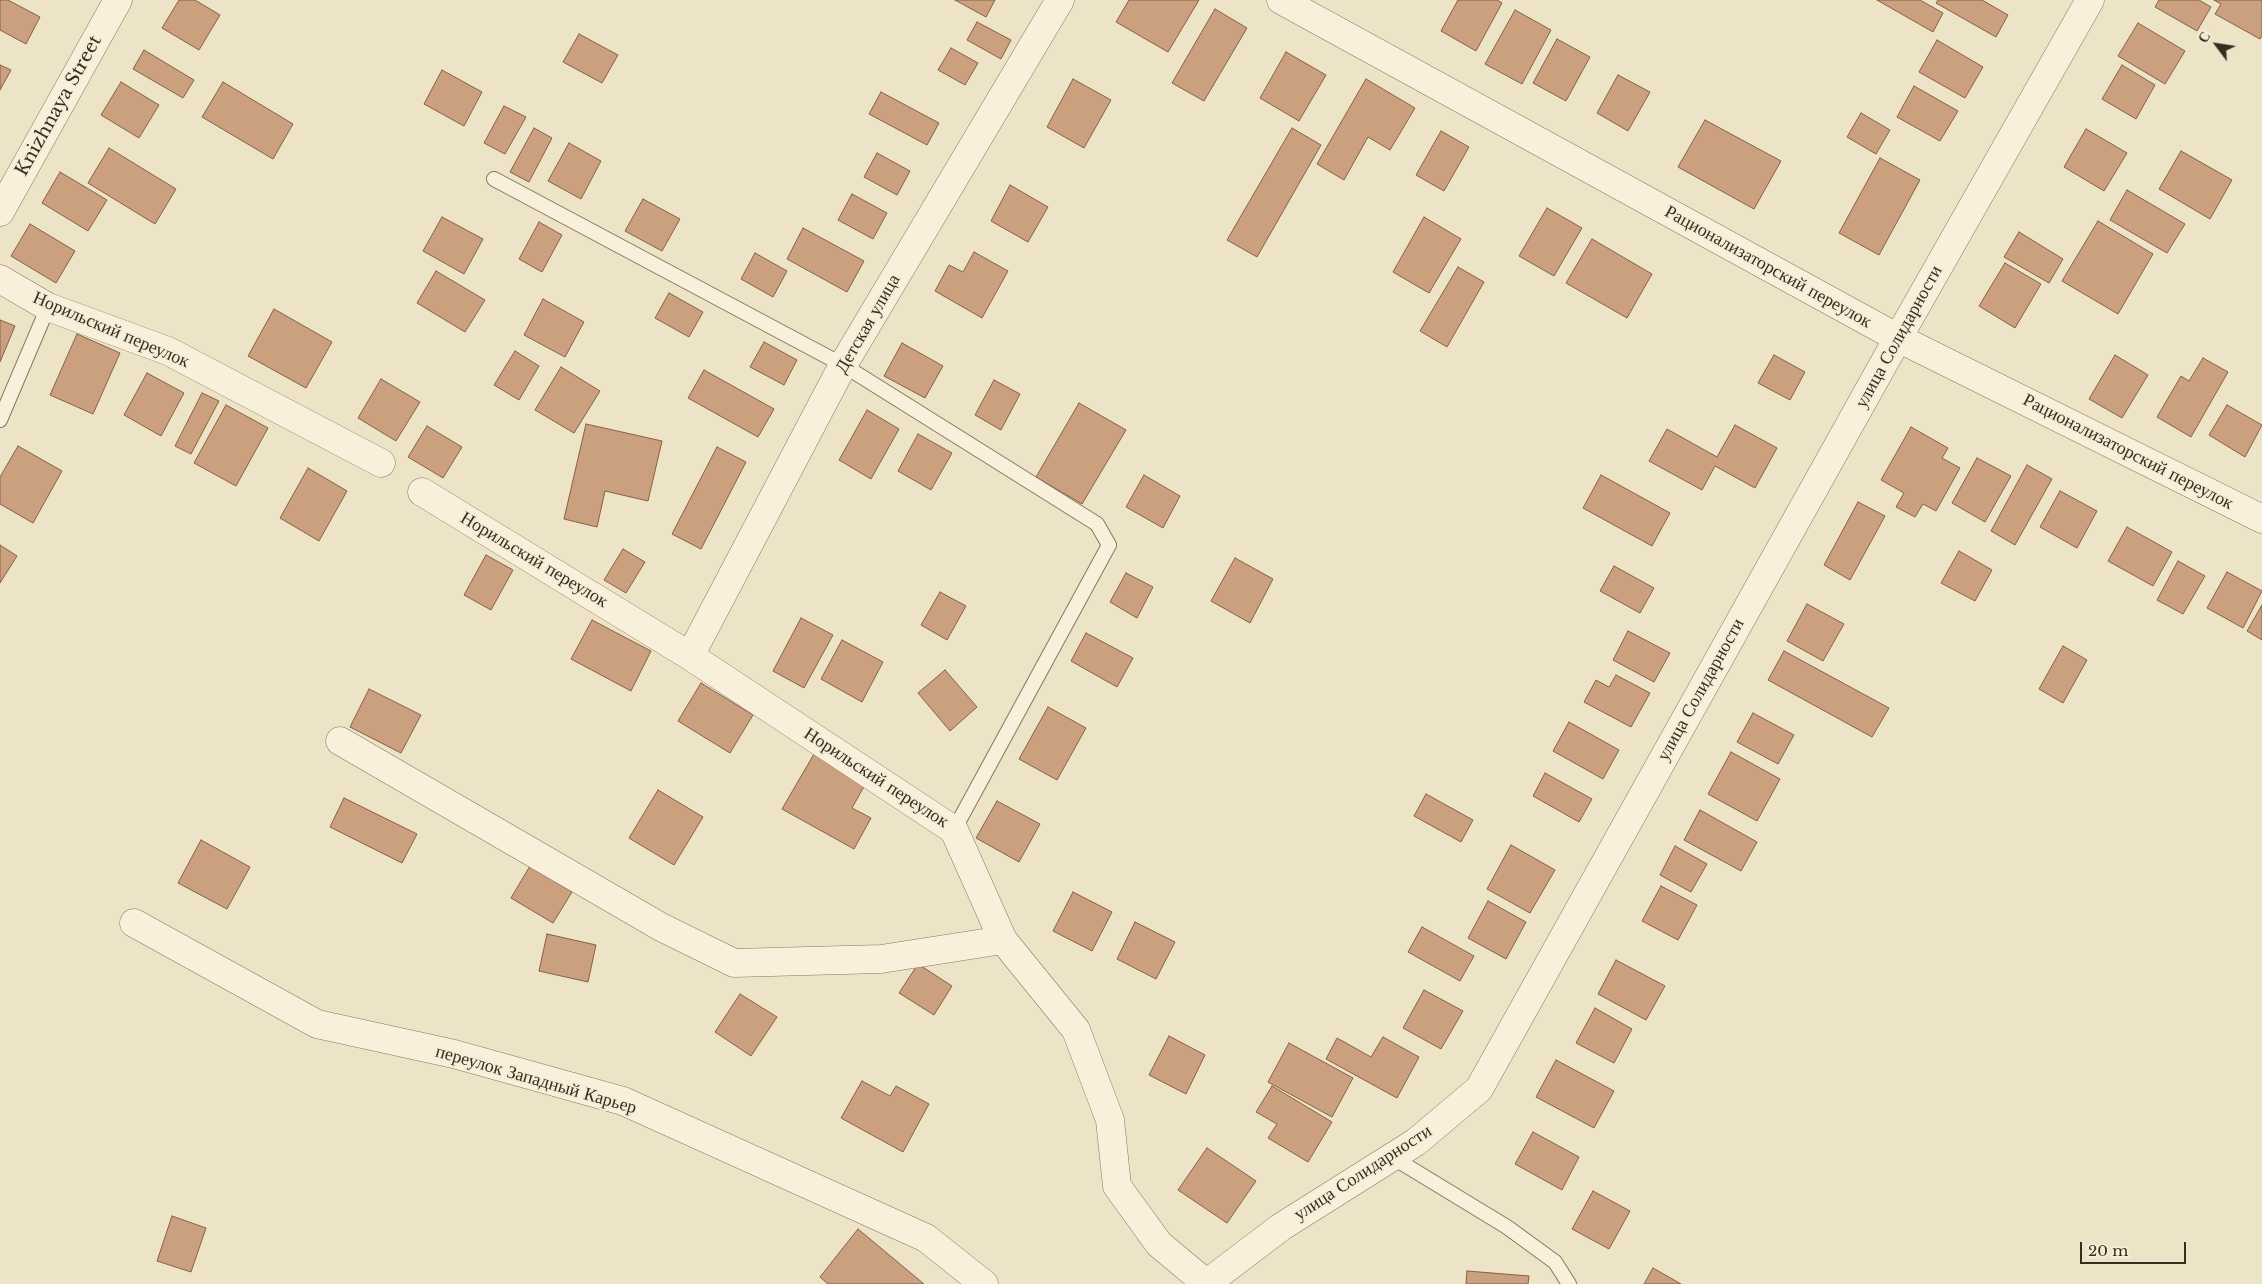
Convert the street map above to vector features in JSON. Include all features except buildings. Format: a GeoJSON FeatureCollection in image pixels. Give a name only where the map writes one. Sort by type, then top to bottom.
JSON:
{"type":"FeatureCollection","features":[{"type":"Feature","properties":{"kind":"street","name":"Knizhnaya Street"},"geometry":{"type":"LineString","coordinates":[[0,212],[118,0]]}},
{"type":"Feature","properties":{"kind":"street","name":"Детская улица"},"geometry":{"type":"LineString","coordinates":[[690,656],[843,365],[1060,0]]}},
{"type":"Feature","properties":{"kind":"street","name":"Рационализаторский переулок"},"geometry":{"type":"LineString","coordinates":[[1281,0],[1898,338],[2262,519]]}},
{"type":"Feature","properties":{"kind":"street","name":"улица Солидарности"},"geometry":{"type":"LineString","coordinates":[[1206,1284],[1281,1227],[1416,1142],[1479,1088],[1898,338],[2090,0]]}},
{"type":"Feature","properties":{"kind":"street","name":"Норильский переулок"},"geometry":{"type":"LineString","coordinates":[[0,279],[48,306],[168,351],[381,463]]}},
{"type":"Feature","properties":{"kind":"street","name":"Норильский переулок"},"geometry":{"type":"LineString","coordinates":[[422,492],[690,656],[954,830],[1004,940],[1076,1030],[1110,1120],[1116,1186],[1159,1244],[1206,1284]]}},
{"type":"Feature","properties":{"kind":"street"},"geometry":{"type":"LineString","coordinates":[[340,741],[661,927],[734,963],[882,958],[1004,940]]}},
{"type":"Feature","properties":{"kind":"street","name":"переулок Западный Карьер"},"geometry":{"type":"LineString","coordinates":[[134,923],[317,1024],[454,1054],[623,1101],[926,1238],[984,1284]]}},
{"type":"Feature","properties":{"kind":"lane"},"geometry":{"type":"LineString","coordinates":[[494,179],[843,365],[1097,524],[1109,545],[954,830]]}},
{"type":"Feature","properties":{"kind":"lane"},"geometry":{"type":"LineString","coordinates":[[0,420],[48,306]]}},
{"type":"Feature","properties":{"kind":"lane"},"geometry":{"type":"LineString","coordinates":[[1392,1157],[1507,1227],[1555,1262],[1569,1284]]}}]}
